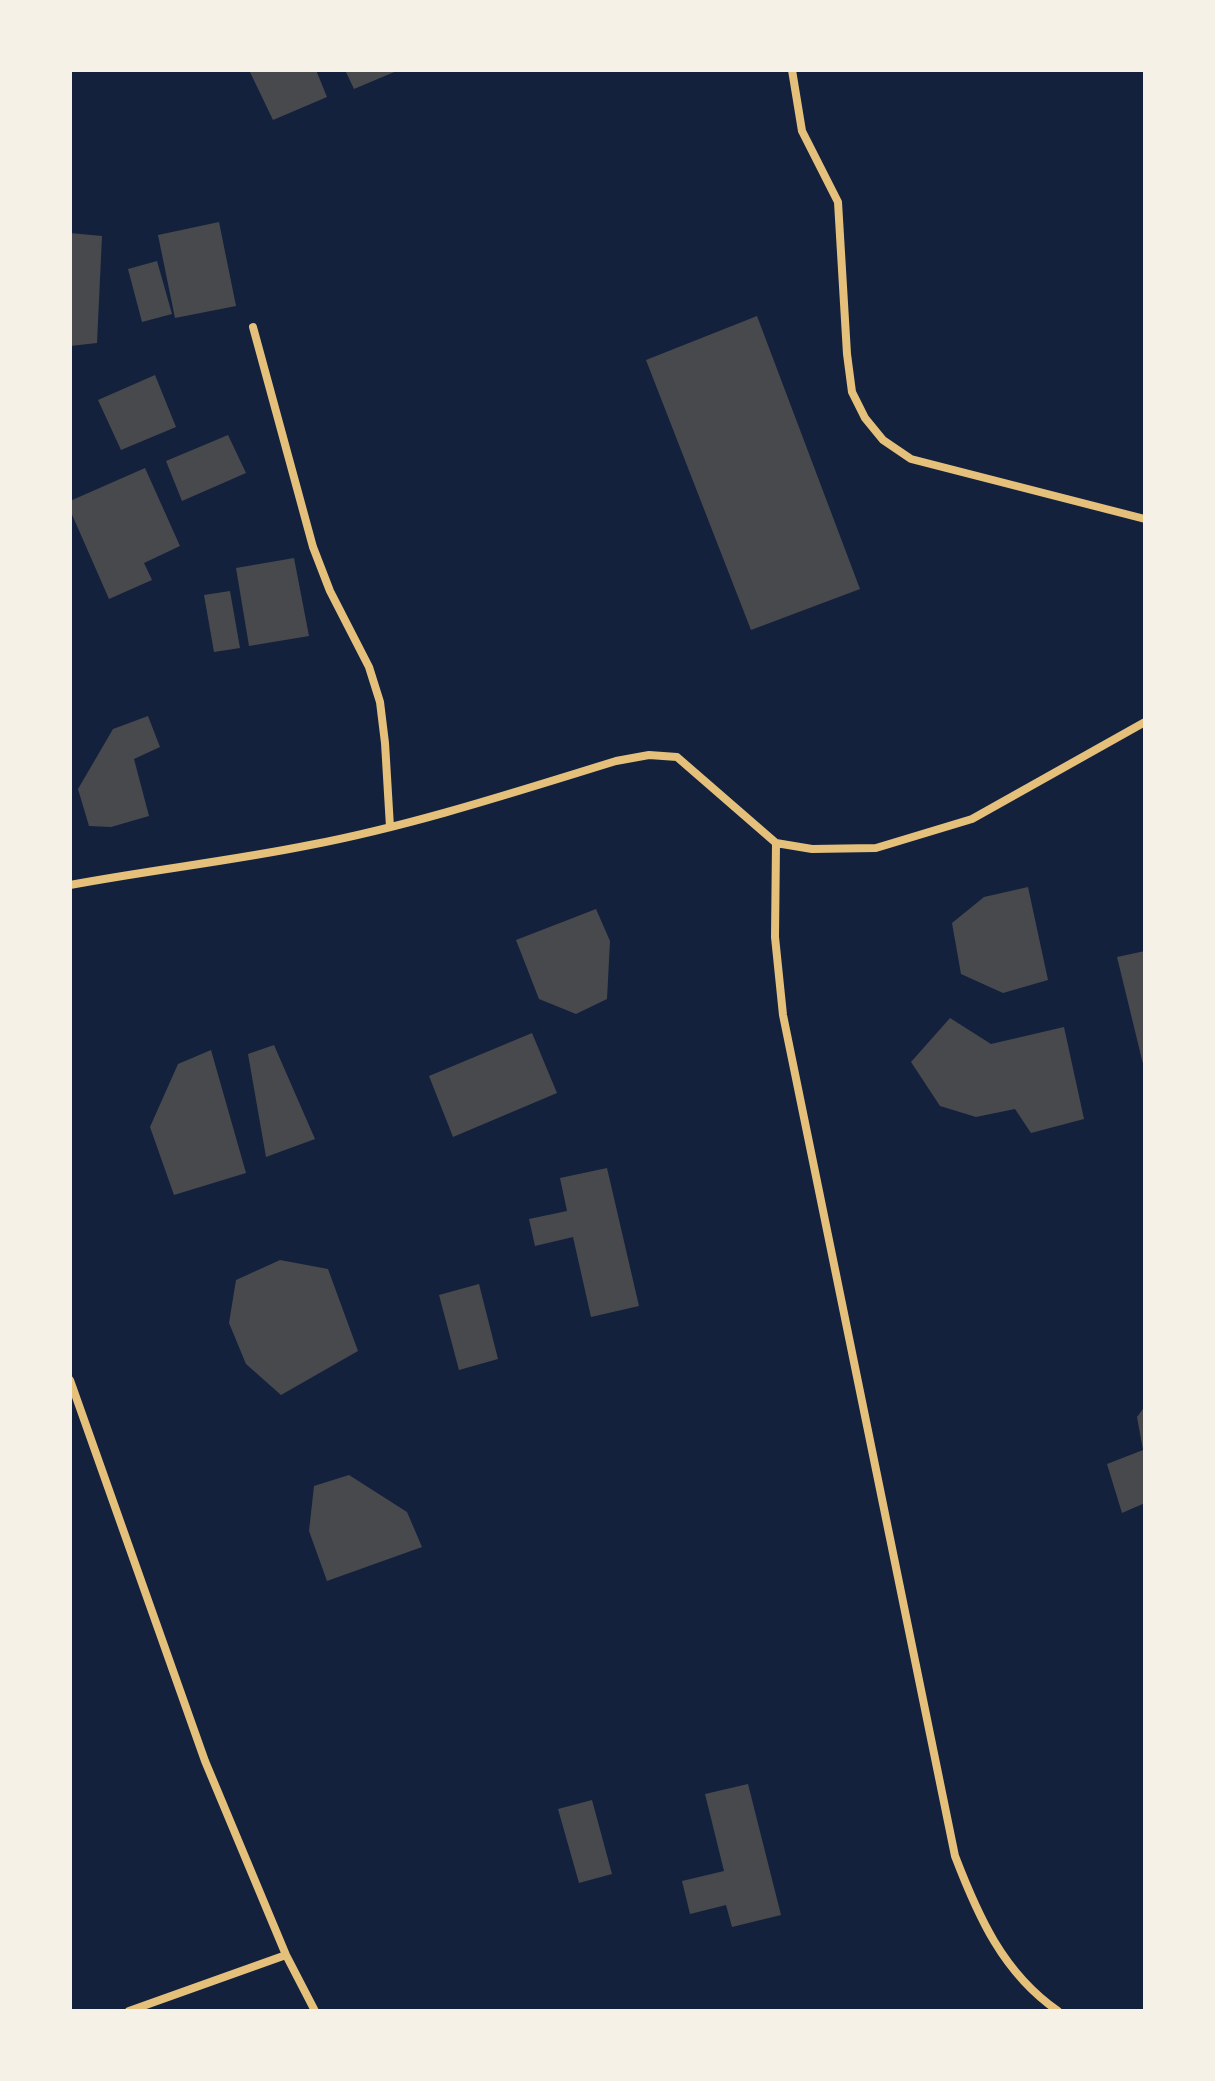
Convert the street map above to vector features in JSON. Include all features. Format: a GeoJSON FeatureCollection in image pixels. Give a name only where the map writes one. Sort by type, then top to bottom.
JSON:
{"type":"FeatureCollection","features":[{"type":"Feature","properties":{"kind":"street"},"geometry":{"type":"LineString","coordinates":[[792,70],[802,131],[838,202],[847,354],[852,392],[865,418],[883,440],[911,459],[1145,519]]}},
{"type":"Feature","properties":{"kind":"street"},"geometry":{"type":"LineString","coordinates":[[253,327],[313,547],[330,591],[369,667],[380,702],[390,827]]}},
{"type":"Feature","properties":{"kind":"street"},"geometry":{"type":"LineString","coordinates":[[70,885],[308,845],[390,827],[616,761],[649,755],[677,757],[776,843],[812,849],[876,848],[972,819],[1145,722]]}},
{"type":"Feature","properties":{"kind":"street"},"geometry":{"type":"LineString","coordinates":[[776,843],[775,937],[783,1015],[955,1856],[978,1915],[1002,1957],[1044,2001],[1058,2011]]}},
{"type":"Feature","properties":{"kind":"street"},"geometry":{"type":"LineString","coordinates":[[70,1380],[205,1761],[286,1955],[315,2011]]}},
{"type":"Feature","properties":{"kind":"street"},"geometry":{"type":"LineString","coordinates":[[129,2011],[286,1955]]}},
{"type":"Feature","properties":{"kind":"building"},"geometry":{"type":"Polygon","coordinates":[[[249,70],[316,70],[327,97],[273,120],[249,70]]]}},
{"type":"Feature","properties":{"kind":"building"},"geometry":{"type":"Polygon","coordinates":[[[345,70],[399,70],[354,89],[345,70]]]}},
{"type":"Feature","properties":{"kind":"building"},"geometry":{"type":"Polygon","coordinates":[[[219,222],[236,306],[175,318],[158,235],[219,222]]]}},
{"type":"Feature","properties":{"kind":"building"},"geometry":{"type":"Polygon","coordinates":[[[70,233],[102,236],[97,343],[70,346],[70,233]]]}},
{"type":"Feature","properties":{"kind":"building"},"geometry":{"type":"Polygon","coordinates":[[[157,261],[172,314],[142,322],[128,269],[157,261]]]}},
{"type":"Feature","properties":{"kind":"building"},"geometry":{"type":"Polygon","coordinates":[[[757,316],[860,589],[751,630],[646,360],[757,316]]]}},
{"type":"Feature","properties":{"kind":"building"},"geometry":{"type":"Polygon","coordinates":[[[155,375],[176,427],[121,450],[98,400],[155,375]]]}},
{"type":"Feature","properties":{"kind":"building"},"geometry":{"type":"Polygon","coordinates":[[[228,435],[246,473],[182,501],[166,461],[228,435]]]}},
{"type":"Feature","properties":{"kind":"building"},"geometry":{"type":"Polygon","coordinates":[[[145,468],[180,546],[144,563],[152,580],[109,599],[70,510],[70,501],[145,468]]]}},
{"type":"Feature","properties":{"kind":"building"},"geometry":{"type":"Polygon","coordinates":[[[294,558],[309,636],[249,646],[236,568],[294,558]]]}},
{"type":"Feature","properties":{"kind":"building"},"geometry":{"type":"Polygon","coordinates":[[[230,591],[240,648],[214,652],[204,595],[230,591]]]}},
{"type":"Feature","properties":{"kind":"building"},"geometry":{"type":"Polygon","coordinates":[[[148,716],[160,747],[134,759],[149,816],[111,827],[89,826],[78,789],[113,729],[148,716]]]}},
{"type":"Feature","properties":{"kind":"building"},"geometry":{"type":"Polygon","coordinates":[[[1028,887],[1048,980],[1003,993],[961,974],[952,923],[984,897],[1028,887]]]}},
{"type":"Feature","properties":{"kind":"building"},"geometry":{"type":"Polygon","coordinates":[[[596,909],[610,941],[607,999],[576,1014],[539,999],[516,940],[596,909]]]}},
{"type":"Feature","properties":{"kind":"building"},"geometry":{"type":"Polygon","coordinates":[[[1145,951],[1145,1068],[1144,1068],[1117,957],[1145,951]]]}},
{"type":"Feature","properties":{"kind":"building"},"geometry":{"type":"Polygon","coordinates":[[[950,1018],[991,1044],[1064,1027],[1084,1119],[1031,1133],[1015,1109],[976,1117],[940,1106],[911,1062],[950,1018]]]}},
{"type":"Feature","properties":{"kind":"building"},"geometry":{"type":"Polygon","coordinates":[[[532,1033],[557,1093],[453,1137],[429,1076],[532,1033]]]}},
{"type":"Feature","properties":{"kind":"building"},"geometry":{"type":"Polygon","coordinates":[[[274,1045],[315,1139],[266,1157],[248,1054],[274,1045]]]}},
{"type":"Feature","properties":{"kind":"building"},"geometry":{"type":"Polygon","coordinates":[[[211,1050],[246,1173],[174,1195],[150,1127],[178,1064],[211,1050]]]}},
{"type":"Feature","properties":{"kind":"building"},"geometry":{"type":"Polygon","coordinates":[[[607,1168],[639,1306],[591,1317],[573,1237],[535,1246],[529,1219],[567,1211],[560,1178],[607,1168]]]}},
{"type":"Feature","properties":{"kind":"building"},"geometry":{"type":"Polygon","coordinates":[[[280,1260],[328,1269],[358,1351],[281,1395],[246,1364],[229,1323],[236,1280],[280,1260]]]}},
{"type":"Feature","properties":{"kind":"building"},"geometry":{"type":"Polygon","coordinates":[[[479,1284],[498,1359],[459,1370],[439,1295],[479,1284]]]}},
{"type":"Feature","properties":{"kind":"building"},"geometry":{"type":"Polygon","coordinates":[[[1145,1406],[1145,1503],[1122,1513],[1107,1464],[1143,1450],[1137,1417],[1145,1406]]]}},
{"type":"Feature","properties":{"kind":"building"},"geometry":{"type":"Polygon","coordinates":[[[349,1475],[407,1512],[422,1547],[327,1581],[309,1531],[314,1486],[349,1475]]]}},
{"type":"Feature","properties":{"kind":"building"},"geometry":{"type":"Polygon","coordinates":[[[748,1784],[781,1915],[732,1927],[726,1905],[690,1914],[682,1881],[724,1871],[705,1794],[748,1784]]]}},
{"type":"Feature","properties":{"kind":"building"},"geometry":{"type":"Polygon","coordinates":[[[592,1800],[612,1874],[579,1883],[558,1809],[592,1800]]]}}]}
